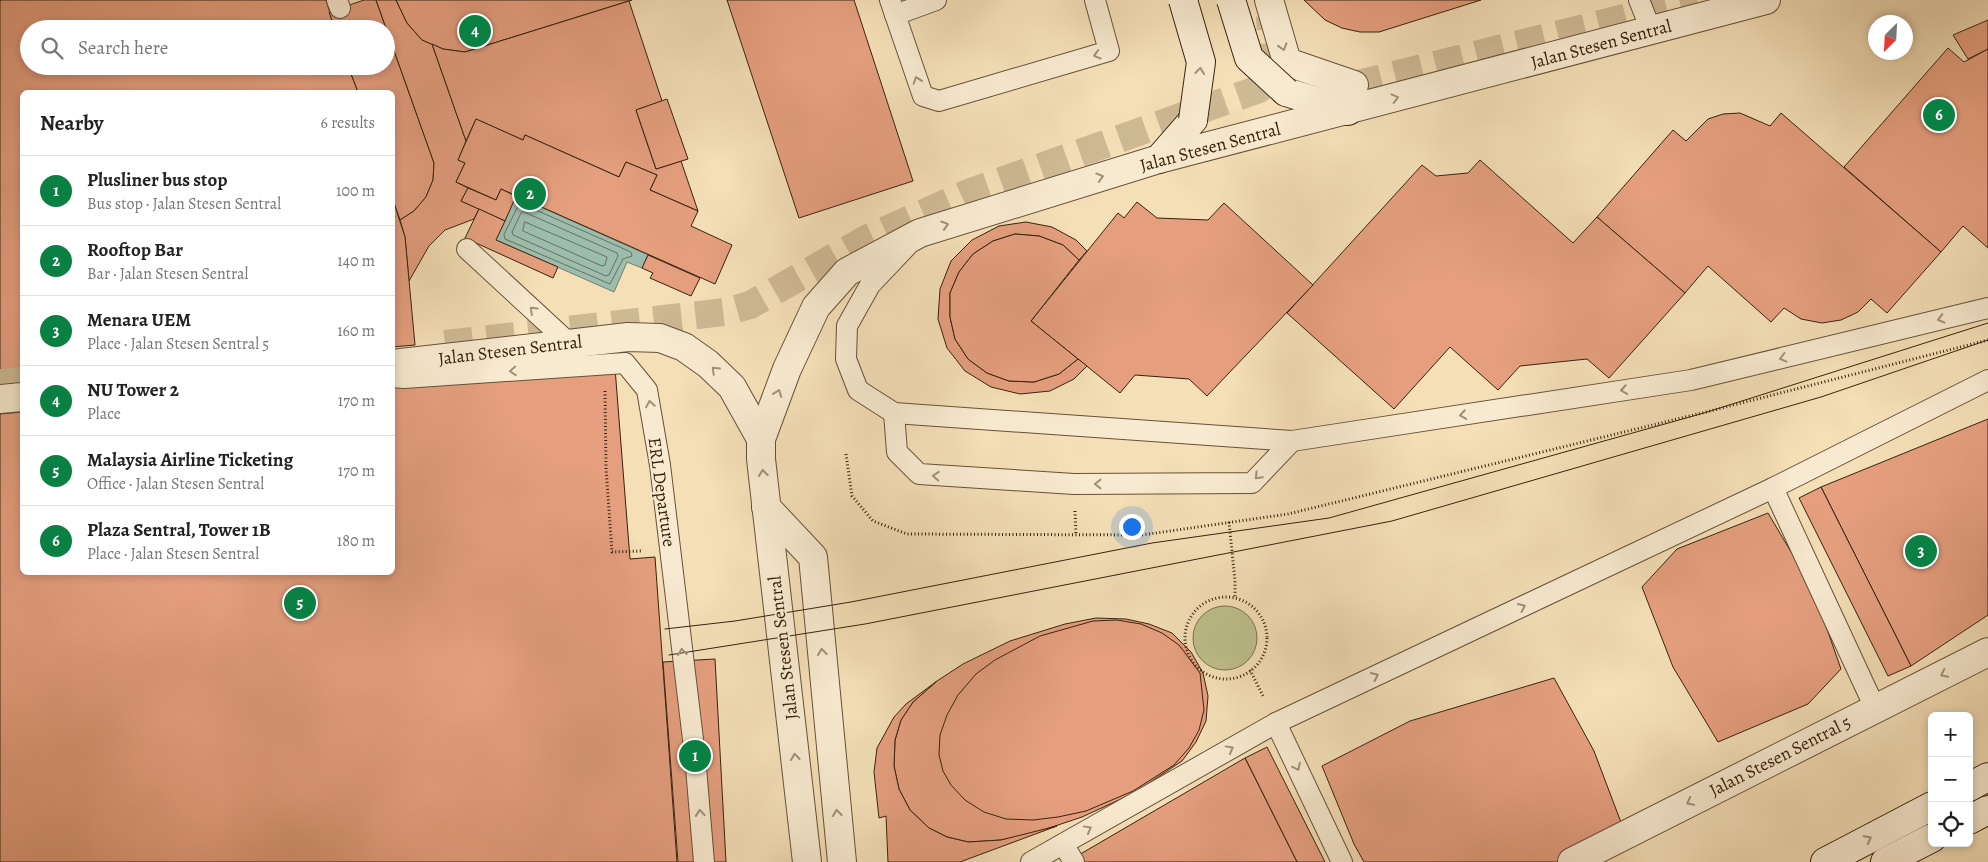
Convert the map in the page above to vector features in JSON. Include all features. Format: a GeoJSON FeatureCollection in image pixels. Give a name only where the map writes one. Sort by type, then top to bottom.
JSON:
{"type":"FeatureCollection","features":[{"type":"Feature","properties":{"kind":"street"},"geometry":{"type":"LineString","coordinates":[[1159,159],[1193,120],[1201,62],[1183,0]]}},
{"type":"Feature","properties":{"kind":"street"},"geometry":{"type":"LineString","coordinates":[[1231,0],[1249,58],[1286,92],[1351,98]]}},
{"type":"Feature","properties":{"kind":"street"},"geometry":{"type":"LineString","coordinates":[[1269,0],[1288,62],[1351,98]]}},
{"type":"Feature","properties":{"kind":"street","name":"Jalan Stesen Sentral"},"geometry":{"type":"LineString","coordinates":[[806,861],[766,507],[761,459],[762,439],[787,369],[816,307],[847,272],[920,233],[1351,98],[1651,30],[1766,0]]}},
{"type":"Feature","properties":{"kind":"street","name":"Jalan Stesen Sentral"},"geometry":{"type":"LineString","coordinates":[[395,364],[628,337],[660,338],[684,348],[708,364],[732,387],[762,439]]}},
{"type":"Feature","properties":{"kind":"street"},"geometry":{"type":"LineString","coordinates":[[0,399],[20,397]]}},
{"type":"Feature","properties":{"kind":"street"},"geometry":{"type":"LineString","coordinates":[[766,507],[812,557],[842,862]]}},
{"type":"Feature","properties":{"kind":"street","name":"Jalan Stesen Sentral 5"},"geometry":{"type":"LineString","coordinates":[[1572,862],[1988,652]]}},
{"type":"Feature","properties":{"kind":"street"},"geometry":{"type":"LineString","coordinates":[[1973,785],[1988,777]]}},
{"type":"Feature","properties":{"kind":"street"},"geometry":{"type":"LineString","coordinates":[[1825,862],[1928,808]]}},
{"type":"Feature","properties":{"kind":"street"},"geometry":{"type":"LineString","coordinates":[[1973,818],[1988,810]]}},
{"type":"Feature","properties":{"kind":"street"},"geometry":{"type":"LineString","coordinates":[[1885,862],[1928,840]]}},
{"type":"Feature","properties":{"kind":"lane"},"geometry":{"type":"LineString","coordinates":[[936,0],[892,8],[923,96],[939,101],[1109,52],[1095,0]]}},
{"type":"Feature","properties":{"kind":"lane"},"geometry":{"type":"LineString","coordinates":[[1638,0],[1651,30]]}},
{"type":"Feature","properties":{"kind":"lane"},"geometry":{"type":"LineString","coordinates":[[920,233],[870,285],[848,326],[846,358],[858,390],[894,413],[1292,441],[1691,380],[1988,308]]}},
{"type":"Feature","properties":{"kind":"lane"},"geometry":{"type":"LineString","coordinates":[[467,248],[568,343]]}},
{"type":"Feature","properties":{"kind":"lane","name":"ERL Departure"},"geometry":{"type":"LineString","coordinates":[[395,377],[625,362],[648,390],[660,465],[692,737],[704,862]]}},
{"type":"Feature","properties":{"kind":"lane"},"geometry":{"type":"LineString","coordinates":[[1031,862],[1276,723],[1773,488],[1988,380]]}},
{"type":"Feature","properties":{"kind":"lane"},"geometry":{"type":"LineString","coordinates":[[894,413],[897,452],[919,474],[1074,484],[1252,483],[1292,441]]}},
{"type":"Feature","properties":{"kind":"lane"},"geometry":{"type":"LineString","coordinates":[[1773,488],[1876,708]]}},
{"type":"Feature","properties":{"kind":"lane"},"geometry":{"type":"LineString","coordinates":[[1276,723],[1342,862]]}},
{"type":"Feature","properties":{"kind":"lane"},"geometry":{"type":"LineString","coordinates":[[1063,844],[1074,862]]}},
{"type":"Feature","properties":{"kind":"path"},"geometry":{"type":"LineString","coordinates":[[846,454],[852,496],[873,521],[907,534],[1142,535],[1288,514],[1988,340]]}},
{"type":"Feature","properties":{"kind":"path"},"geometry":{"type":"LineString","coordinates":[[606,468],[612,552],[647,550]]}},
{"type":"Feature","properties":{"kind":"path"},"geometry":{"type":"LineString","coordinates":[[1229,522],[1235,598]]}},
{"type":"Feature","properties":{"kind":"path"},"geometry":{"type":"LineString","coordinates":[[1221,597],[1235,598],[1247,603],[1257,612],[1265,630],[1265,649],[1259,661],[1250,670],[1238,677],[1225,679],[1211,676],[1190,659],[1186,646],[1187,626],[1197,608],[1208,601],[1221,597]]}},
{"type":"Feature","properties":{"kind":"green space"},"geometry":{"type":"Polygon","coordinates":[[[1225,606],[1237,608],[1248,615],[1255,626],[1257,638],[1255,650],[1248,661],[1237,668],[1225,670],[1213,668],[1202,661],[1195,650],[1193,638],[1195,626],[1202,615],[1213,608],[1225,606]]]}},
{"type":"Feature","properties":{"kind":"water"},"geometry":{"type":"Polygon","coordinates":[[[516,196],[648,255],[642,268],[627,262],[614,292],[496,240],[516,196]]]}},
{"type":"Feature","properties":{"kind":"building"},"geometry":{"type":"Polygon","coordinates":[[[0,0],[326,0],[332,20],[20,20],[20,75],[351,75],[357,90],[20,90],[20,377],[0,378],[0,0]]]}},
{"type":"Feature","properties":{"kind":"building"},"geometry":{"type":"Polygon","coordinates":[[[364,0],[376,0],[383,20],[332,20],[329,12],[364,0]]]}},
{"type":"Feature","properties":{"kind":"building"},"geometry":{"type":"Polygon","coordinates":[[[376,0],[396,0],[407,23],[422,40],[432,44],[466,141],[458,160],[465,163],[456,182],[468,188],[461,201],[479,209],[474,219],[445,230],[429,246],[409,281],[405,237],[400,220],[414,211],[426,197],[433,180],[434,163],[395,53],[395,20],[383,20],[376,0]]]}},
{"type":"Feature","properties":{"kind":"building"},"geometry":{"type":"Polygon","coordinates":[[[396,0],[632,0],[465,52],[443,49],[422,40],[407,23],[396,0]]]}},
{"type":"Feature","properties":{"kind":"building"},"geometry":{"type":"Polygon","coordinates":[[[727,0],[854,0],[913,181],[799,218],[727,0]]]}},
{"type":"Feature","properties":{"kind":"building"},"geometry":{"type":"Polygon","coordinates":[[[1304,0],[1481,0],[1379,32],[1360,32],[1342,28],[1325,20],[1304,0]]]}},
{"type":"Feature","properties":{"kind":"building"},"geometry":{"type":"Polygon","coordinates":[[[629,1],[662,101],[636,110],[656,169],[681,161],[698,211],[650,190],[657,175],[626,162],[619,177],[525,135],[523,140],[476,119],[466,141],[432,44],[443,49],[465,52],[629,1]]]}},
{"type":"Feature","properties":{"kind":"building"},"geometry":{"type":"Polygon","coordinates":[[[1988,20],[1988,49],[1968,59],[1953,35],[1988,20]]]}},
{"type":"Feature","properties":{"kind":"building"},"geometry":{"type":"Polygon","coordinates":[[[1948,48],[1964,62],[1988,49],[1988,248],[1963,226],[1941,252],[1844,167],[1948,48]]]}},
{"type":"Feature","properties":{"kind":"building"},"geometry":{"type":"Polygon","coordinates":[[[395,53],[434,163],[433,180],[426,197],[414,211],[400,220],[395,206],[395,90],[357,90],[351,75],[395,75],[395,53]]]}},
{"type":"Feature","properties":{"kind":"building"},"geometry":{"type":"Polygon","coordinates":[[[667,99],[688,159],[656,169],[636,110],[667,99]]]}},
{"type":"Feature","properties":{"kind":"building"},"geometry":{"type":"Polygon","coordinates":[[[1740,113],[1770,126],[1781,113],[1941,252],[1887,313],[1871,299],[1858,312],[1841,320],[1822,323],[1801,319],[1784,308],[1771,322],[1708,266],[1685,293],[1597,217],[1673,130],[1686,141],[1708,119],[1723,114],[1740,113]]]}},
{"type":"Feature","properties":{"kind":"building"},"geometry":{"type":"Polygon","coordinates":[[[476,119],[523,140],[525,135],[619,177],[626,162],[657,175],[650,190],[698,211],[691,226],[732,245],[715,284],[501,189],[496,200],[456,182],[465,163],[458,160],[476,119]]]}},
{"type":"Feature","properties":{"kind":"building"},"geometry":{"type":"Polygon","coordinates":[[[1480,160],[1573,243],[1597,217],[1685,293],[1609,378],[1587,359],[1520,366],[1498,390],[1450,347],[1394,409],[1287,313],[1422,165],[1436,176],[1468,173],[1480,160]]]}},
{"type":"Feature","properties":{"kind":"building"},"geometry":{"type":"Polygon","coordinates":[[[468,188],[496,200],[501,189],[516,196],[505,221],[461,201],[468,188]]]}},
{"type":"Feature","properties":{"kind":"building"},"geometry":{"type":"Polygon","coordinates":[[[1137,202],[1157,218],[1208,220],[1224,203],[1313,285],[1207,396],[1189,379],[1135,375],[1120,393],[1031,321],[1118,213],[1124,218],[1137,202]]]}},
{"type":"Feature","properties":{"kind":"building"},"geometry":{"type":"Polygon","coordinates":[[[395,206],[405,237],[415,345],[395,347],[395,206]]]}},
{"type":"Feature","properties":{"kind":"building"},"geometry":{"type":"Polygon","coordinates":[[[479,209],[505,221],[496,240],[558,267],[553,278],[465,238],[479,209]]]}},
{"type":"Feature","properties":{"kind":"building"},"geometry":{"type":"Polygon","coordinates":[[[1026,222],[1052,227],[1076,240],[1087,251],[1079,260],[1063,245],[1039,236],[1015,234],[993,241],[973,254],[959,272],[950,293],[950,317],[955,339],[968,359],[987,373],[1009,381],[1034,382],[1059,374],[1078,359],[1087,366],[1074,379],[1050,391],[1020,394],[991,387],[965,371],[947,348],[938,319],[940,289],[951,261],[972,240],[999,226],[1026,222]]]}},
{"type":"Feature","properties":{"kind":"building"},"geometry":{"type":"Polygon","coordinates":[[[1015,234],[1039,236],[1063,245],[1079,260],[1031,321],[1078,359],[1059,374],[1034,382],[1009,381],[987,373],[968,359],[955,339],[950,317],[950,293],[959,272],[973,254],[993,241],[1015,234]]]}},
{"type":"Feature","properties":{"kind":"building"},"geometry":{"type":"Polygon","coordinates":[[[648,255],[700,278],[691,296],[650,278],[653,273],[642,268],[648,255]]]}},
{"type":"Feature","properties":{"kind":"building"},"geometry":{"type":"Polygon","coordinates":[[[615,368],[630,559],[655,557],[677,862],[0,862],[0,414],[20,412],[20,575],[395,575],[395,385],[615,368]]]}},
{"type":"Feature","properties":{"kind":"building"},"geometry":{"type":"Polygon","coordinates":[[[1988,419],[1988,615],[1911,666],[1821,487],[1988,419]]]}},
{"type":"Feature","properties":{"kind":"building"},"geometry":{"type":"Polygon","coordinates":[[[1821,487],[1911,666],[1888,676],[1799,498],[1821,487]]]}},
{"type":"Feature","properties":{"kind":"building"},"geometry":{"type":"Polygon","coordinates":[[[1768,513],[1813,589],[1841,669],[1808,704],[1718,742],[1673,667],[1642,587],[1677,549],[1768,513]]]}},
{"type":"Feature","properties":{"kind":"building"},"geometry":{"type":"Polygon","coordinates":[[[1096,618],[1126,619],[1149,624],[1172,633],[1191,652],[1203,673],[1208,696],[1206,721],[1196,742],[1182,761],[1134,793],[1082,817],[1031,834],[1001,840],[968,842],[947,837],[929,828],[910,810],[899,789],[894,766],[895,740],[901,720],[913,702],[937,681],[963,664],[1010,641],[1065,624],[1096,618]]]}},
{"type":"Feature","properties":{"kind":"building"},"geometry":{"type":"Polygon","coordinates":[[[1117,620],[1141,624],[1162,633],[1179,645],[1200,673],[1204,710],[1199,730],[1189,748],[1174,765],[1133,791],[1086,811],[1033,820],[1006,819],[984,812],[965,800],[951,785],[943,771],[939,755],[940,735],[947,715],[958,695],[976,674],[995,660],[1040,636],[1093,621],[1117,620]]]}},
{"type":"Feature","properties":{"kind":"building"},"geometry":{"type":"Polygon","coordinates":[[[715,659],[726,862],[678,862],[663,662],[715,659]]]}},
{"type":"Feature","properties":{"kind":"building"},"geometry":{"type":"Polygon","coordinates":[[[1554,678],[1594,751],[1625,833],[1567,862],[1364,862],[1354,844],[1322,766],[1410,721],[1554,678]]]}},
{"type":"Feature","properties":{"kind":"building"},"geometry":{"type":"Polygon","coordinates":[[[937,681],[913,702],[901,720],[895,740],[894,766],[899,789],[910,810],[929,828],[947,837],[968,842],[1001,840],[1057,826],[960,862],[888,862],[886,816],[879,818],[874,772],[877,748],[894,717],[906,704],[937,681]]]}},
{"type":"Feature","properties":{"kind":"building"},"geometry":{"type":"Polygon","coordinates":[[[1267,747],[1325,862],[1297,862],[1245,758],[1267,747]]]}},
{"type":"Feature","properties":{"kind":"building"},"geometry":{"type":"Polygon","coordinates":[[[1245,758],[1297,862],[1080,862],[1077,856],[1245,758]]]}},
{"type":"Feature","properties":{"kind":"tunnel"},"geometry":{"type":"LineString","coordinates":[[1354,85],[1697,0]]}},
{"type":"Feature","properties":{"kind":"tunnel"},"geometry":{"type":"LineString","coordinates":[[445,344],[725,312],[750,305],[868,238],[968,193],[1259,89],[1272,50],[1270,16]]}},
{"type":"Feature","properties":{"kind":"tunnel"},"geometry":{"type":"LineString","coordinates":[[0,383],[20,381]]}},
{"type":"Feature","properties":{"kind":"tram line"},"geometry":{"type":"LineString","coordinates":[[665,629],[735,621],[851,602],[1152,543],[1329,518],[1704,413],[1988,323]]}},
{"type":"Feature","properties":{"kind":"tram line"},"geometry":{"type":"LineString","coordinates":[[669,655],[865,624],[1392,521],[1821,397],[1988,340]]}},
{"type":"Feature","properties":{"kind":"place","name":"NU Tower 2"},"geometry":{"type":"Point","coordinates":[475,31]}},
{"type":"Feature","properties":{"kind":"place","name":"Plaza Sentral, Tower 1B"},"geometry":{"type":"Point","coordinates":[1939,115]}},
{"type":"Feature","properties":{"kind":"place","name":"Rooftop Bar"},"geometry":{"type":"Point","coordinates":[530,194]}},
{"type":"Feature","properties":{"kind":"place","name":"Menara UEM"},"geometry":{"type":"Point","coordinates":[1921,551]}},
{"type":"Feature","properties":{"kind":"place","name":"Malaysia Airline Ticketing"},"geometry":{"type":"Point","coordinates":[300,603]}},
{"type":"Feature","properties":{"kind":"place","name":"Plusliner bus stop"},"geometry":{"type":"Point","coordinates":[695,756]}}]}
